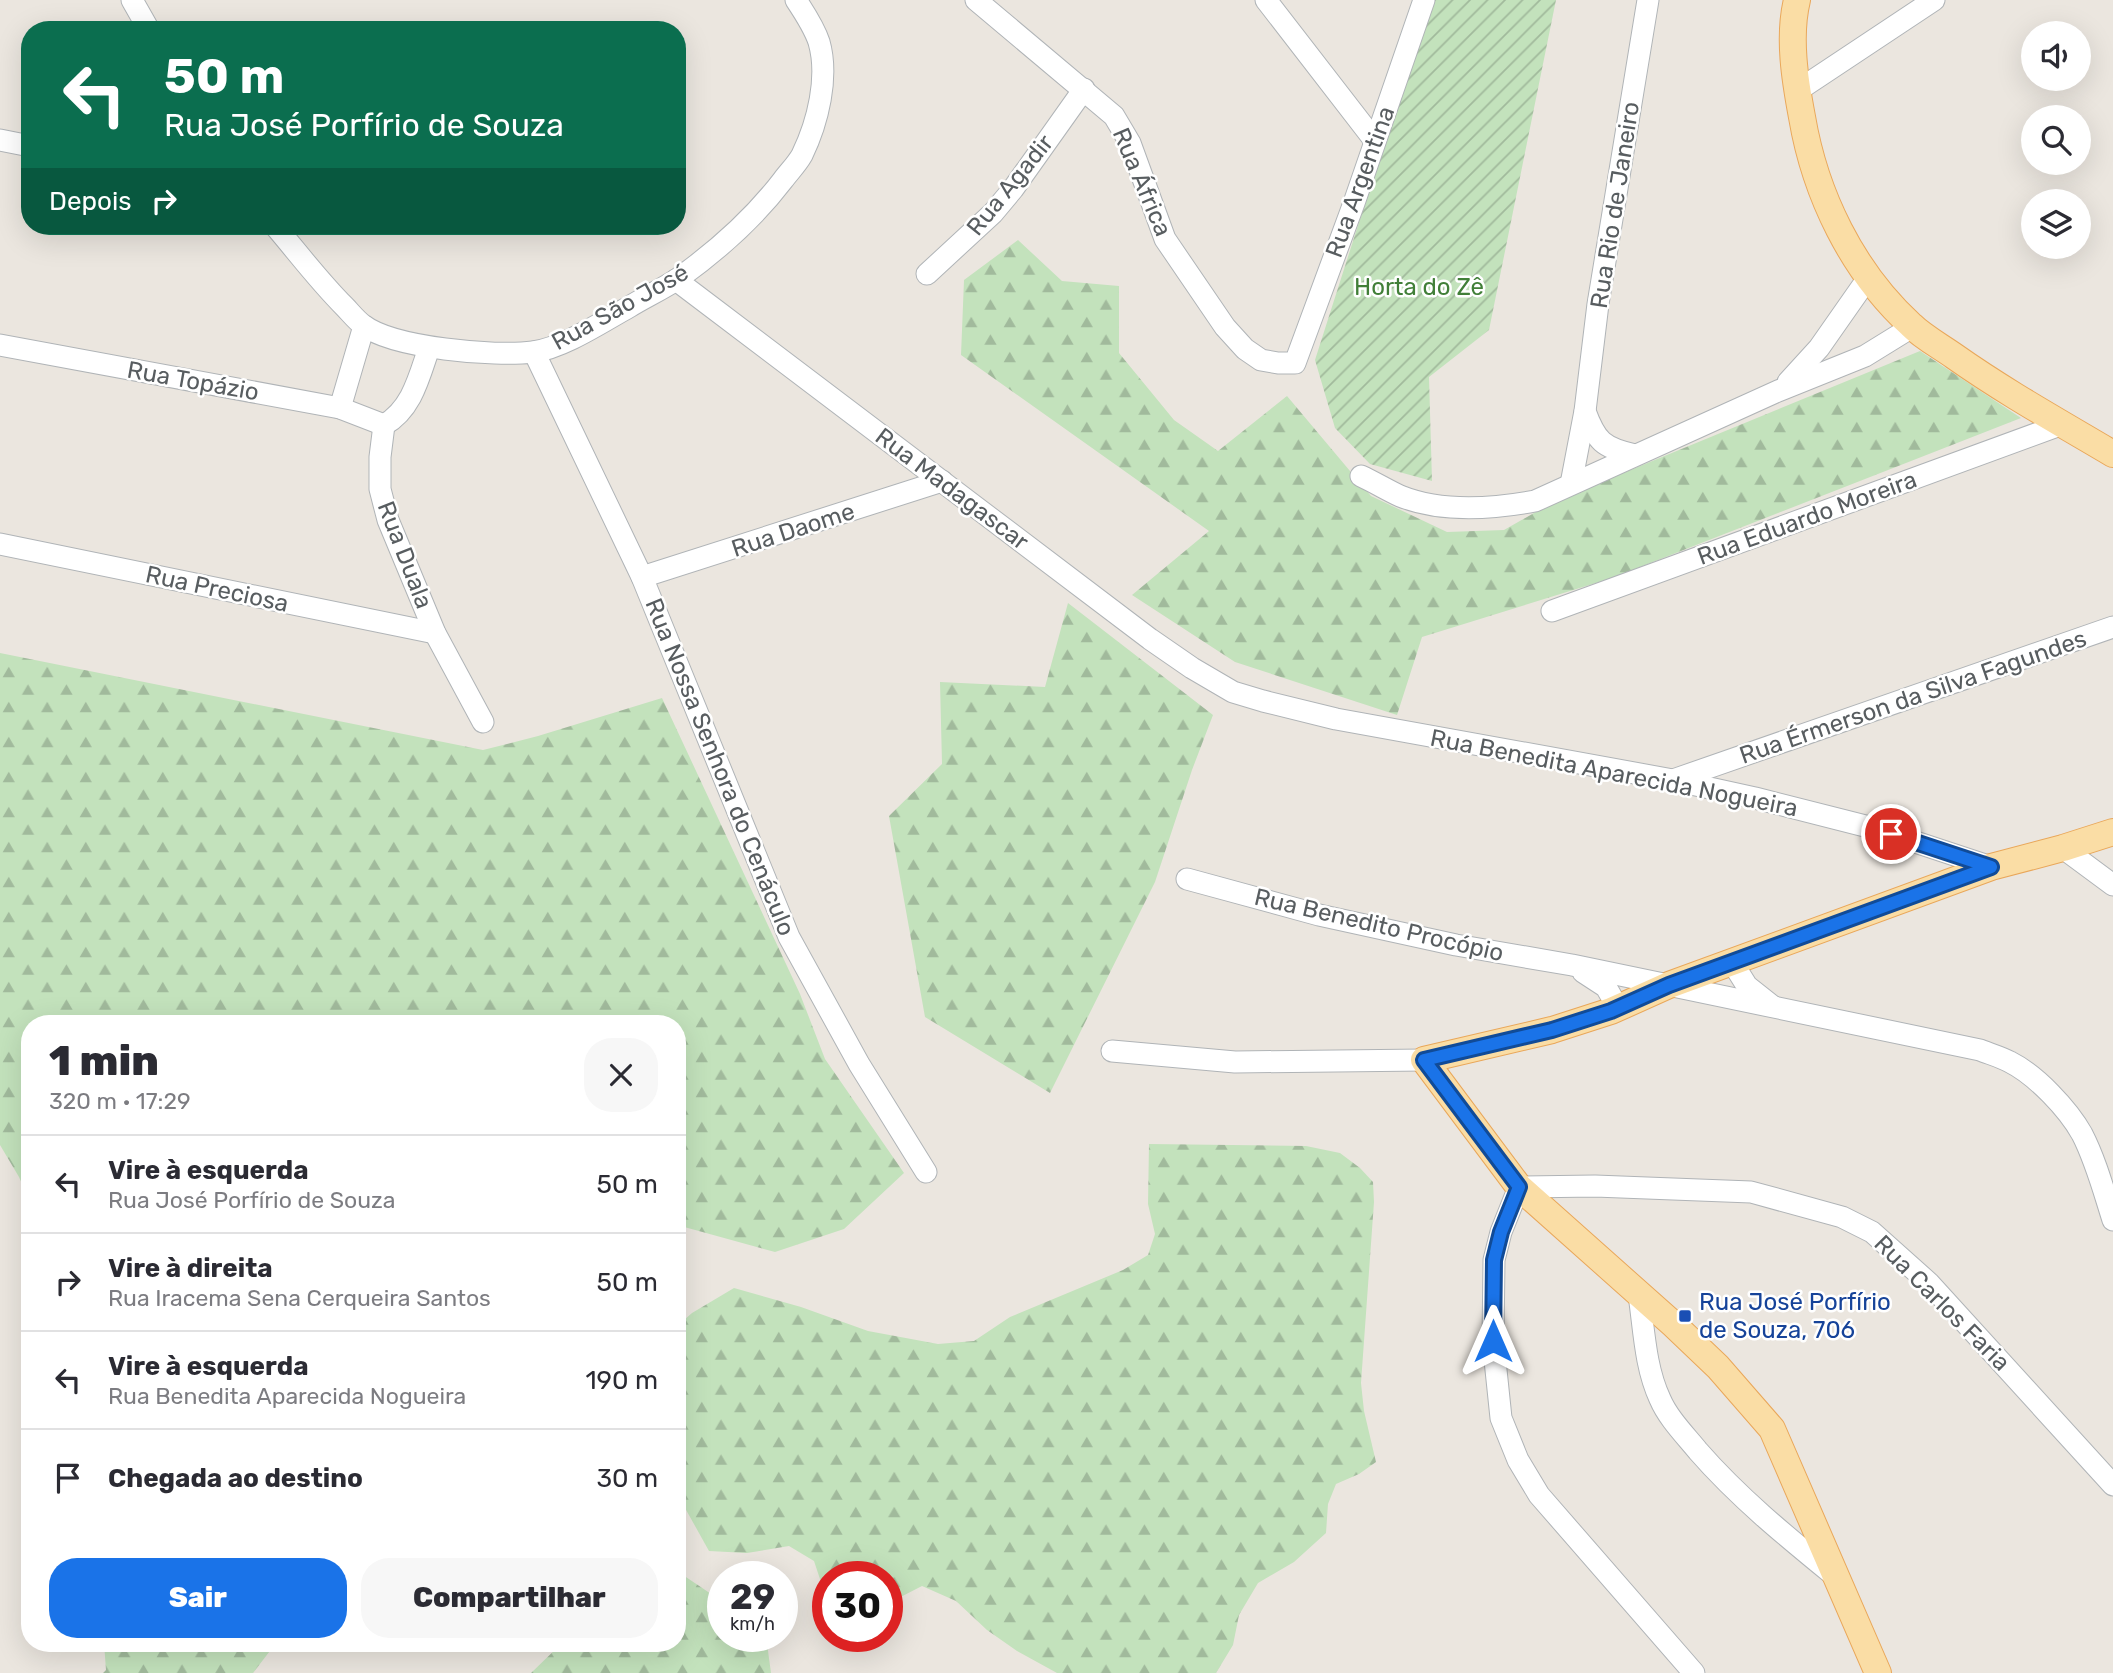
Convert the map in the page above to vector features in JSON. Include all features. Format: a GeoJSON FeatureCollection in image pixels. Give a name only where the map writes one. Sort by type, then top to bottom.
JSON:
{"type":"FeatureCollection","features":[{"type":"Feature","properties":{"kind":"main road"},"geometry":{"type":"LineString","coordinates":[[1797,0],[1793,45],[1805,137],[1840,234],[1868,278],[1912,327],[1995,385],[2113,454]]}},
{"type":"Feature","properties":{"kind":"main road"},"geometry":{"type":"LineString","coordinates":[[1878,1673],[1772,1429],[1718,1367],[1519,1187],[1424,1060],[1552,1030],[1618,1008],[1669,985],[1991,867],[2113,832]]}},
{"type":"Feature","properties":{"kind":"street"},"geometry":{"type":"LineString","coordinates":[[132,0],[144,21]]}},
{"type":"Feature","properties":{"kind":"street","name":"Rua São José"},"geometry":{"type":"LineString","coordinates":[[282,235],[317,279],[364,326],[429,348],[534,352],[589,329],[676,279],[721,245],[774,192],[801,157],[821,93],[822,69],[819,41],[796,0]]}},
{"type":"Feature","properties":{"kind":"street","name":"Rua África"},"geometry":{"type":"LineString","coordinates":[[976,0],[1114,116],[1130,144],[1165,239],[1225,327],[1245,349],[1261,360],[1295,363]]}},
{"type":"Feature","properties":{"kind":"street"},"geometry":{"type":"LineString","coordinates":[[1266,0],[1375,141]]}},
{"type":"Feature","properties":{"kind":"street","name":"Rua Argentina"},"geometry":{"type":"LineString","coordinates":[[1295,363],[1424,0]]}},
{"type":"Feature","properties":{"kind":"street","name":"Rua Rio de Janeiro"},"geometry":{"type":"LineString","coordinates":[[1571,484],[1585,411],[1598,304],[1648,0]]}},
{"type":"Feature","properties":{"kind":"street"},"geometry":{"type":"LineString","coordinates":[[1797,91],[1934,0]]}},
{"type":"Feature","properties":{"kind":"street","name":"Rua Agadir"},"geometry":{"type":"LineString","coordinates":[[927,274],[993,213],[1084,89]]}},
{"type":"Feature","properties":{"kind":"street"},"geometry":{"type":"LineString","coordinates":[[0,140],[21,144]]}},
{"type":"Feature","properties":{"kind":"street"},"geometry":{"type":"LineString","coordinates":[[1779,391],[1819,348],[1868,278]]}},
{"type":"Feature","properties":{"kind":"street","name":"Rua Madagascar"},"geometry":{"type":"LineString","coordinates":[[676,279],[1150,639],[1233,692]]}},
{"type":"Feature","properties":{"kind":"street"},"geometry":{"type":"LineString","coordinates":[[340,408],[364,326]]}},
{"type":"Feature","properties":{"kind":"street"},"geometry":{"type":"LineString","coordinates":[[1361,476],[1402,497],[1442,505],[1495,508],[1535,501],[1779,391],[1865,356],[1912,327]]}},
{"type":"Feature","properties":{"kind":"street","name":"Rua Topázio"},"geometry":{"type":"LineString","coordinates":[[0,345],[340,408],[384,425]]}},
{"type":"Feature","properties":{"kind":"street"},"geometry":{"type":"LineString","coordinates":[[384,425],[394,419],[411,396],[429,348]]}},
{"type":"Feature","properties":{"kind":"street","name":"Rua Nossa Senhora do Cenáculo"},"geometry":{"type":"LineString","coordinates":[[534,352],[642,577],[789,937],[859,1064],[926,1172]]}},
{"type":"Feature","properties":{"kind":"street"},"geometry":{"type":"LineString","coordinates":[[1585,411],[1594,434],[1606,445],[1635,455]]}},
{"type":"Feature","properties":{"kind":"street","name":"Rua Eduardo Moreira"},"geometry":{"type":"LineString","coordinates":[[1552,611],[2063,424]]}},
{"type":"Feature","properties":{"kind":"street","name":"Rua Duala"},"geometry":{"type":"LineString","coordinates":[[384,425],[380,489],[397,545],[435,633],[483,722]]}},
{"type":"Feature","properties":{"kind":"street","name":"Rua Daome"},"geometry":{"type":"LineString","coordinates":[[642,577],[942,481]]}},
{"type":"Feature","properties":{"kind":"street","name":"Rua Preciosa"},"geometry":{"type":"LineString","coordinates":[[0,544],[435,633]]}},
{"type":"Feature","properties":{"kind":"street","name":"Rua Érmerson da Silva Fagundes"},"geometry":{"type":"LineString","coordinates":[[1673,780],[2113,627]]}},
{"type":"Feature","properties":{"kind":"street","name":"Rua Benedita Aparecida Nogueira"},"geometry":{"type":"LineString","coordinates":[[1233,692],[1336,719],[1673,780],[1755,798],[1873,828],[1991,867]]}},
{"type":"Feature","properties":{"kind":"street"},"geometry":{"type":"LineString","coordinates":[[2063,848],[2113,885]]}},
{"type":"Feature","properties":{"kind":"street","name":"Rua Benedito Procópio"},"geometry":{"type":"LineString","coordinates":[[1187,879],[1319,915],[1456,945],[1573,965],[1980,1050],[2011,1062],[2036,1079],[2057,1101],[2081,1133],[2113,1220]]}},
{"type":"Feature","properties":{"kind":"street","name":"Rua Benedito Procópio"},"geometry":{"type":"LineString","coordinates":[[1732,962],[1748,986],[1776,1008]]}},
{"type":"Feature","properties":{"kind":"street","name":"Rua Benedito Procópio"},"geometry":{"type":"LineString","coordinates":[[1573,965],[1606,987],[1618,1008]]}},
{"type":"Feature","properties":{"kind":"street"},"geometry":{"type":"LineString","coordinates":[[1112,1051],[1235,1062],[1424,1060]]}},
{"type":"Feature","properties":{"kind":"street","name":"Rua Carlos Faria"},"geometry":{"type":"LineString","coordinates":[[1519,1187],[1595,1186],[1751,1192],[1842,1217],[1872,1232],[1929,1283],[2113,1485]]}},
{"type":"Feature","properties":{"kind":"street"},"geometry":{"type":"LineString","coordinates":[[1519,1187],[1501,1232],[1494,1260],[1493,1341],[1501,1418],[1518,1460],[1539,1495],[1694,1673]]}},
{"type":"Feature","properties":{"kind":"street"},"geometry":{"type":"LineString","coordinates":[[1639,1295],[1654,1381],[1660,1400],[1685,1436],[1720,1477],[1769,1523],[1837,1578]]}},
{"type":"Feature","properties":{"kind":"green space","name":"Horta do Zê"},"geometry":{"type":"Polygon","coordinates":[[[1430,0],[1556,0],[1489,330],[1429,377],[1432,481],[1370,464],[1335,428],[1315,360],[1430,0]]]}},
{"type":"Feature","properties":{"kind":"green space"},"geometry":{"type":"Polygon","coordinates":[[[1018,240],[1062,281],[1119,286],[1119,353],[1174,420],[1218,451],[1287,396],[1371,496],[1447,532],[1504,530],[1555,501],[1920,351],[2021,418],[1612,578],[1422,637],[1397,715],[1235,662],[1132,595],[1209,531],[961,355],[964,280],[1018,240]]]}},
{"type":"Feature","properties":{"kind":"green space"},"geometry":{"type":"Polygon","coordinates":[[[1068,603],[1213,715],[1155,882],[1050,1093],[925,1017],[889,816],[942,764],[940,682],[1045,687],[1068,603]]]}},
{"type":"Feature","properties":{"kind":"green space"},"geometry":{"type":"Polygon","coordinates":[[[0,653],[483,750],[662,698],[800,994],[825,1059],[904,1173],[844,1229],[775,1252],[686,1227],[686,1015],[21,1015],[21,1182],[0,1145],[0,653]]]}},
{"type":"Feature","properties":{"kind":"green space"},"geometry":{"type":"Polygon","coordinates":[[[1149,1144],[1306,1146],[1340,1153],[1373,1182],[1374,1202],[1361,1383],[1364,1411],[1376,1462],[1359,1474],[1336,1484],[1328,1504],[1326,1533],[1294,1562],[1258,1583],[1239,1615],[1233,1645],[1216,1673],[1057,1673],[1017,1651],[987,1630],[956,1601],[922,1586],[903,1596],[903,1561],[814,1561],[789,1546],[747,1553],[709,1551],[686,1510],[686,1318],[692,1313],[734,1288],[801,1307],[868,1331],[938,1344],[974,1341],[1010,1317],[1123,1270],[1148,1255],[1155,1234],[1148,1204],[1149,1144]]]}},
{"type":"Feature","properties":{"kind":"green space"},"geometry":{"type":"Polygon","coordinates":[[[686,1577],[707,1591],[707,1652],[768,1652],[771,1673],[531,1673],[553,1652],[686,1652],[686,1577]]]}},
{"type":"Feature","properties":{"kind":"green space"},"geometry":{"type":"Polygon","coordinates":[[[105,1652],[269,1652],[253,1673],[103,1673],[106,1670],[105,1652]]]}},
{"type":"Feature","properties":{"kind":"place","name":"Rua José Porfírio de Souza, 706"},"geometry":{"type":"Point","coordinates":[1685,1316]}},
{"type":"Feature","properties":{"kind":"route"},"geometry":{"type":"LineString","coordinates":[[1493,1341],[1494,1260],[1501,1232],[1519,1187],[1424,1060],[1552,1030],[1611,1011],[1669,985],[1991,867],[1891,834]]}}]}
